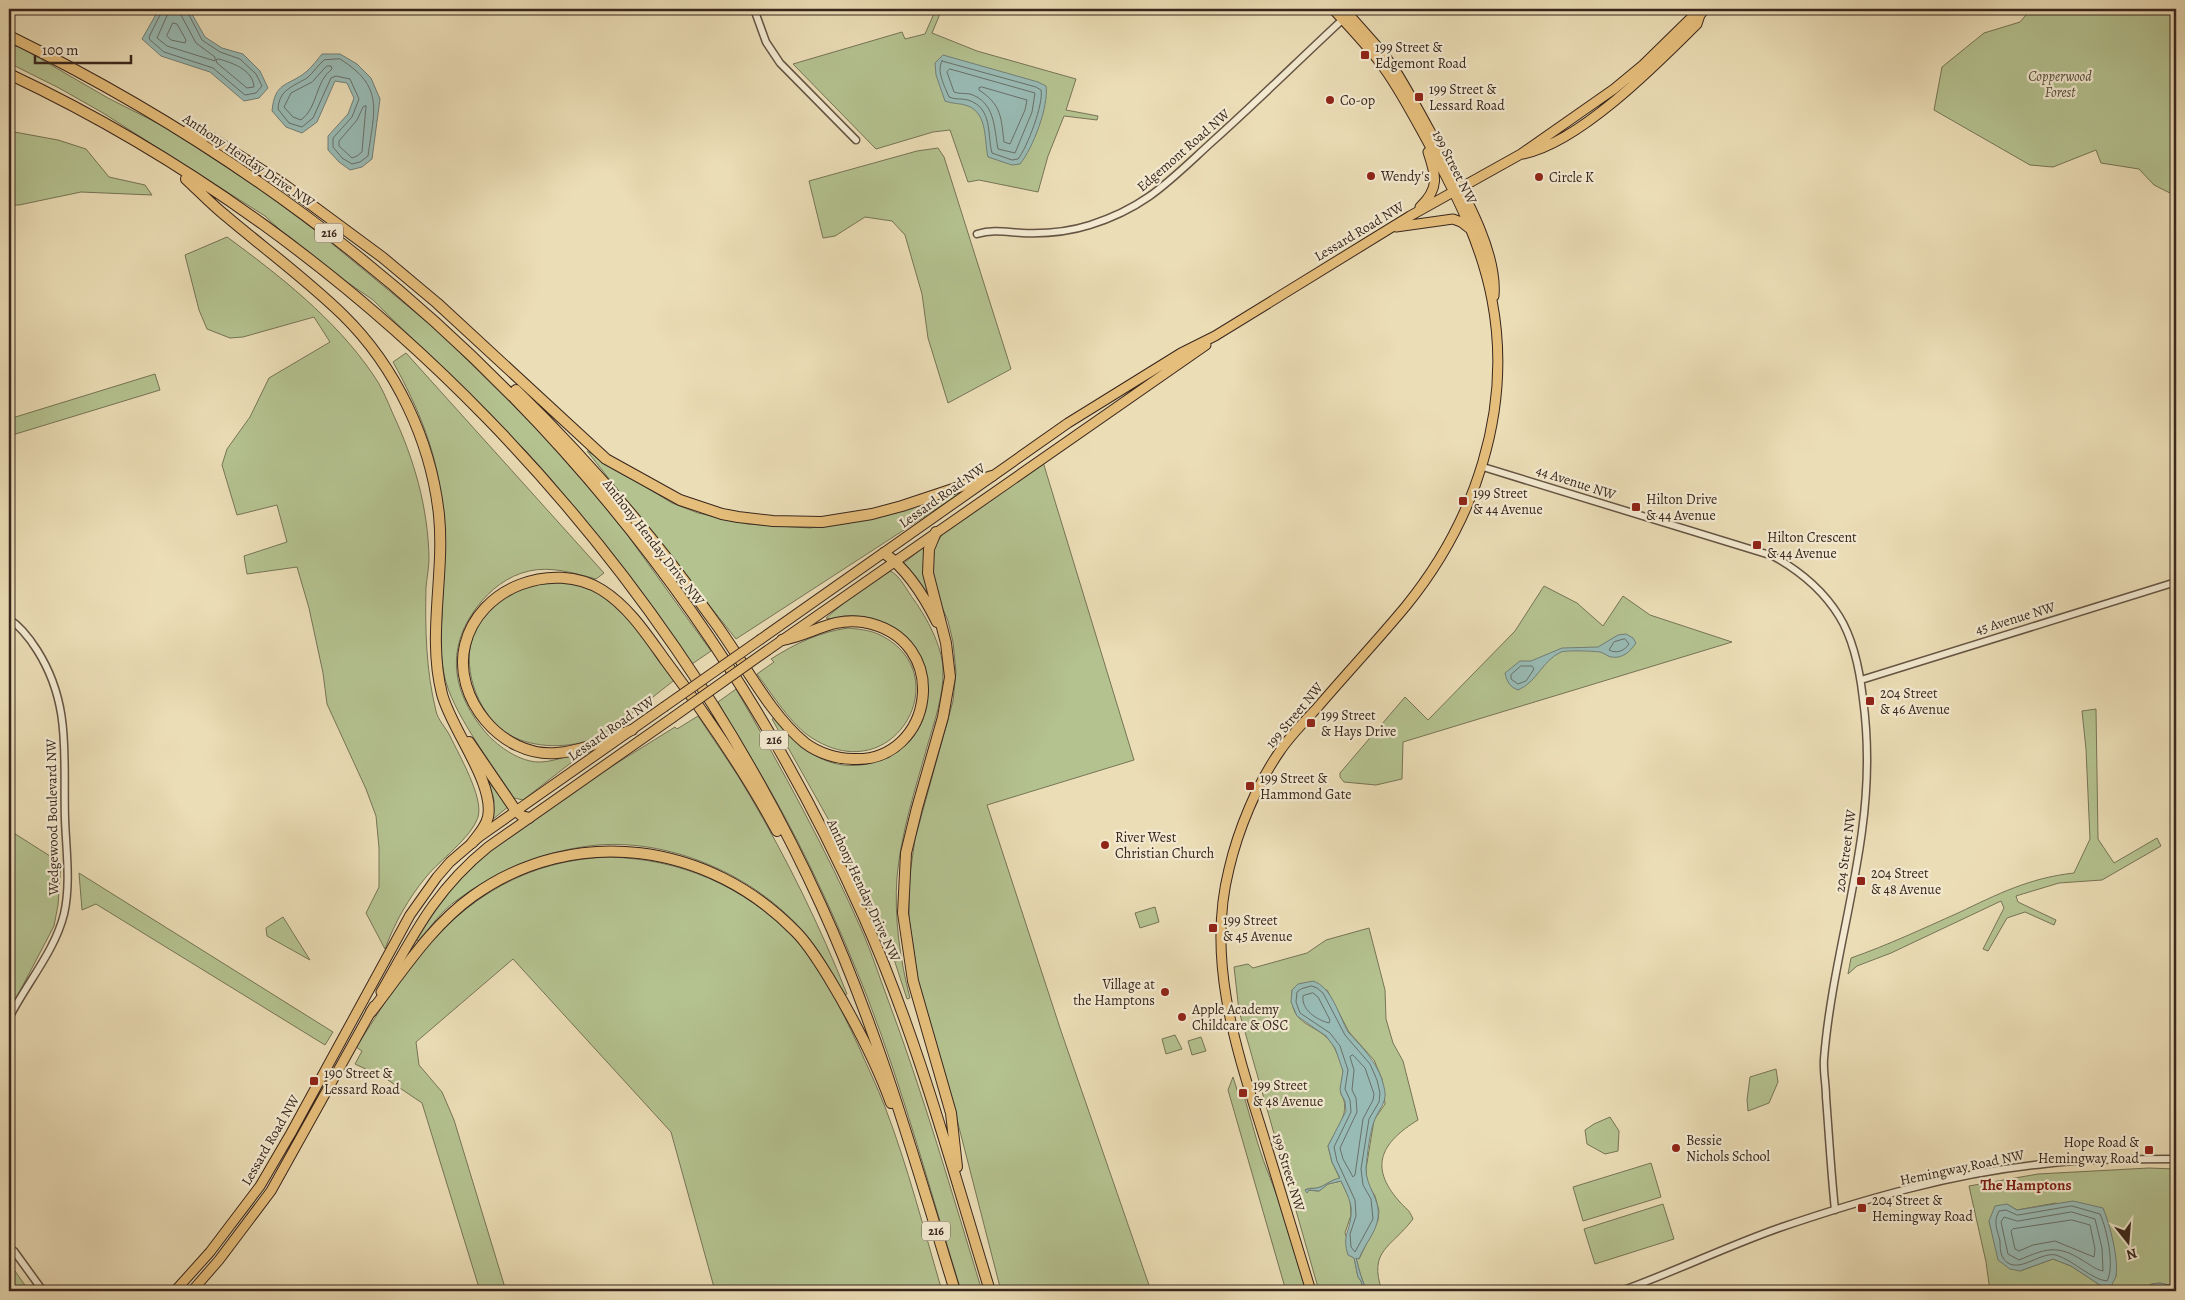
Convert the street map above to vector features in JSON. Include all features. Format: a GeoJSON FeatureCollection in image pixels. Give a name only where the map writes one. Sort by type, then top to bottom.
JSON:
{"type":"FeatureCollection","features":[{"type":"Feature","properties":{"kind":"highway","name":"Anthony Henday Drive NW"},"geometry":{"type":"LineString","coordinates":[[9,36],[79,71],[174,126],[249,175],[345,245],[411,300],[472,356],[559,445],[633,533],[702,626],[777,746],[842,869],[884,966],[922,1070],[990,1291]]}},
{"type":"Feature","properties":{"kind":"highway","name":"216"},"geometry":{"type":"LineString","coordinates":[[9,74],[107,125],[169,163],[245,213],[366,306],[448,379],[486,417],[548,485],[617,568],[689,669],[757,779],[821,904],[881,1053],[955,1291]]}},
{"type":"Feature","properties":{"kind":"highway"},"geometry":{"type":"LineString","coordinates":[[174,126],[210,136],[332,219],[437,303],[606,459],[680,500],[722,514],[773,521],[822,522],[872,514],[902,506],[992,476]]}},
{"type":"Feature","properties":{"kind":"highway"},"geometry":{"type":"LineString","coordinates":[[169,163],[225,215],[304,278],[344,316],[369,345],[392,379],[420,432],[436,488],[441,544],[436,657],[443,696],[488,798],[486,823],[472,843]]}},
{"type":"Feature","properties":{"kind":"highway"},"geometry":{"type":"LineString","coordinates":[[472,356],[515,389],[563,436],[622,501],[709,613],[773,708],[806,744],[824,753],[844,759],[859,760],[882,754],[908,736],[921,710],[923,686],[920,666],[906,642],[897,635],[879,626],[848,620],[834,622],[797,638],[782,640]]}},
{"type":"Feature","properties":{"kind":"highway"},"geometry":{"type":"LineString","coordinates":[[936,532],[929,550],[928,573],[946,643],[950,667],[948,694],[906,853],[903,913],[913,981],[951,1113],[960,1192]]}},
{"type":"Feature","properties":{"kind":"highway"},"geometry":{"type":"LineString","coordinates":[[884,553],[895,561],[923,598],[946,643]]}},
{"type":"Feature","properties":{"kind":"highway"},"geometry":{"type":"LineString","coordinates":[[632,730],[586,747],[555,753],[537,752],[519,747],[503,737],[490,727],[481,716],[468,689],[464,674],[464,646],[475,622],[498,596],[527,580],[556,577],[571,578],[601,590],[616,601],[631,616],[655,647],[719,735],[748,780],[821,904]]}},
{"type":"Feature","properties":{"kind":"highway"},"geometry":{"type":"LineString","coordinates":[[454,721],[516,811],[522,816],[529,818]]}},
{"type":"Feature","properties":{"kind":"highway"},"geometry":{"type":"LineString","coordinates":[[371,1012],[447,917],[473,897],[505,877],[556,858],[594,852],[651,854],[671,858],[702,869],[752,894],[797,933],[818,961],[859,1031],[883,1082],[918,1170]]}},
{"type":"Feature","properties":{"kind":"main road","name":"199 Street NW"},"geometry":{"type":"LineString","coordinates":[[1333,9],[1347,13],[1383,53],[1402,80],[1457,189],[1493,304]]}},
{"type":"Feature","properties":{"kind":"main road","name":"Lessard Road NW"},"geometry":{"type":"LineString","coordinates":[[175,1291],[210,1252],[260,1186],[292,1133],[414,909],[437,877],[472,843],[1089,408],[1181,353],[1215,336],[1410,216],[1521,154],[1614,89],[1643,65],[1690,19],[1702,12]]}},
{"type":"Feature","properties":{"kind":"main road","name":"199 Street NW"},"geometry":{"type":"LineString","coordinates":[[1311,1291],[1236,1047],[1226,1003],[1221,953],[1223,899],[1228,870],[1247,814],[1278,754],[1403,609],[1436,566],[1452,539],[1483,467],[1498,381],[1493,304],[1494,276],[1476,220],[1382,66],[1347,13]]}},
{"type":"Feature","properties":{"kind":"main road"},"geometry":{"type":"LineString","coordinates":[[1410,216],[1430,198],[1434,188],[1432,167],[1420,130]]}},
{"type":"Feature","properties":{"kind":"main road"},"geometry":{"type":"LineString","coordinates":[[1391,228],[1453,219],[1461,222],[1471,230]]}},
{"type":"Feature","properties":{"kind":"main road","name":"Lessard Road NW"},"geometry":{"type":"LineString","coordinates":[[192,1291],[219,1260],[271,1192],[422,920],[449,883],[482,852],[936,532],[1189,358],[1215,336]]}},
{"type":"Feature","properties":{"kind":"street"},"geometry":{"type":"LineString","coordinates":[[754,9],[766,42],[780,63],[856,140]]}},
{"type":"Feature","properties":{"kind":"street","name":"Edgemont Road NW"},"geometry":{"type":"LineString","coordinates":[[977,234],[992,230],[1039,234],[1070,230],[1113,218],[1142,203],[1238,119],[1347,13]]}},
{"type":"Feature","properties":{"kind":"street","name":"44 Avenue NW"},"geometry":{"type":"LineString","coordinates":[[1483,467],[1747,548]]}},
{"type":"Feature","properties":{"kind":"street","name":"204 Street NW"},"geometry":{"type":"LineString","coordinates":[[1747,548],[1773,556],[1791,566],[1815,586],[1828,600],[1849,635],[1861,680],[1868,735],[1862,830],[1838,966],[1824,1060],[1829,1153],[1835,1210]]}},
{"type":"Feature","properties":{"kind":"street","name":"45 Avenue NW"},"geometry":{"type":"LineString","coordinates":[[1861,680],[2176,582]]}},
{"type":"Feature","properties":{"kind":"street","name":"Wedgewood Boulevard NW"},"geometry":{"type":"LineString","coordinates":[[9,619],[32,642],[47,665],[57,689],[64,718],[66,869],[66,900],[61,923],[9,1018]]}},
{"type":"Feature","properties":{"kind":"street","name":"Hemingway Road NW"},"geometry":{"type":"LineString","coordinates":[[1621,1291],[1710,1254],[1835,1210],[1920,1187],[2012,1168],[2045,1164],[2176,1158]]}},
{"type":"Feature","properties":{"kind":"street"},"geometry":{"type":"LineString","coordinates":[[9,1248],[19,1258],[43,1291]]}},
{"type":"Feature","properties":{"kind":"green space"},"geometry":{"type":"Polygon","coordinates":[[[936,9],[942,9],[932,33],[977,51],[1076,79],[1066,110],[1098,116],[1097,120],[1064,116],[1048,156],[1038,192],[979,180],[968,182],[950,130],[933,132],[876,149],[793,64],[902,32],[905,39],[925,34],[936,9]]]}},
{"type":"Feature","properties":{"kind":"green space","name":"Copperwood Forest"},"geometry":{"type":"Polygon","coordinates":[[[2031,9],[2176,9],[2176,196],[2154,185],[2139,169],[2101,163],[2096,150],[2053,167],[2030,165],[1934,110],[1942,67],[1984,33],[2020,22],[2031,9]]]}},
{"type":"Feature","properties":{"kind":"green space"},"geometry":{"type":"Polygon","coordinates":[[[9,45],[20,47],[108,98],[167,128],[264,192],[324,237],[438,331],[540,432],[596,496],[626,533],[711,651],[692,664],[639,588],[551,479],[526,451],[373,300],[305,253],[265,216],[103,113],[9,63],[9,45]]]}},
{"type":"Feature","properties":{"kind":"green space"},"geometry":{"type":"Polygon","coordinates":[[[9,131],[58,140],[86,149],[109,177],[145,185],[152,195],[81,192],[19,205],[9,205],[9,131]]]}},
{"type":"Feature","properties":{"kind":"green space"},"geometry":{"type":"Polygon","coordinates":[[[938,148],[944,157],[1011,369],[948,403],[928,338],[922,294],[905,235],[892,221],[865,217],[835,236],[823,238],[809,181],[917,151],[938,148]]]}},
{"type":"Feature","properties":{"kind":"green space"},"geometry":{"type":"Polygon","coordinates":[[[227,237],[286,282],[324,316],[372,373],[384,393],[401,431],[423,502],[429,558],[426,587],[426,634],[433,696],[438,718],[450,736],[470,776],[479,809],[478,817],[469,833],[432,870],[413,894],[393,929],[385,949],[366,913],[379,887],[379,848],[376,816],[366,789],[327,704],[323,673],[309,608],[297,567],[247,574],[244,556],[287,542],[277,505],[237,515],[222,465],[227,449],[250,417],[269,378],[330,342],[314,317],[243,337],[230,338],[207,329],[199,310],[185,255],[227,237]]]}},
{"type":"Feature","properties":{"kind":"green space"},"geometry":{"type":"Polygon","coordinates":[[[406,353],[604,573],[596,579],[546,569],[529,571],[513,576],[493,589],[477,607],[467,623],[460,640],[457,672],[460,688],[466,704],[475,719],[492,739],[517,757],[532,761],[549,761],[580,753],[581,755],[523,800],[514,798],[474,738],[455,705],[444,674],[441,641],[443,538],[440,489],[437,470],[426,432],[411,396],[393,362],[406,353]]]}},
{"type":"Feature","properties":{"kind":"green space"},"geometry":{"type":"Polygon","coordinates":[[[155,374],[160,390],[9,436],[9,419],[155,374]]]}},
{"type":"Feature","properties":{"kind":"green space"},"geometry":{"type":"Polygon","coordinates":[[[587,451],[672,503],[698,513],[748,524],[810,528],[847,523],[928,503],[960,490],[964,491],[736,639],[587,451]]]}},
{"type":"Feature","properties":{"kind":"green space"},"geometry":{"type":"Polygon","coordinates":[[[1043,462],[1134,760],[987,805],[1061,1031],[1151,1291],[1001,1291],[953,1104],[919,986],[909,919],[909,881],[915,839],[953,701],[956,672],[953,642],[948,621],[934,588],[931,551],[944,532],[1043,462]]]}},
{"type":"Feature","properties":{"kind":"green space"},"geometry":{"type":"Polygon","coordinates":[[[926,545],[923,566],[928,589],[927,595],[904,563],[926,545]]]}},
{"type":"Feature","properties":{"kind":"green space"},"geometry":{"type":"Polygon","coordinates":[[[890,571],[903,584],[929,624],[940,651],[943,669],[940,699],[909,812],[897,877],[897,923],[903,969],[910,998],[907,999],[891,950],[885,942],[831,824],[772,719],[775,718],[811,753],[836,764],[860,765],[883,759],[903,746],[917,727],[926,705],[926,680],[917,654],[899,632],[885,623],[854,616],[826,618],[851,597],[890,571]]]}},
{"type":"Feature","properties":{"kind":"green space"},"geometry":{"type":"Polygon","coordinates":[[[555,580],[585,585],[602,595],[637,628],[676,679],[611,729],[590,740],[558,746],[524,741],[505,732],[495,723],[479,699],[470,672],[469,657],[475,630],[491,609],[518,588],[555,580]]]}},
{"type":"Feature","properties":{"kind":"green space"},"geometry":{"type":"Polygon","coordinates":[[[1544,586],[1577,603],[1603,626],[1623,596],[1650,615],[1732,642],[1403,742],[1402,779],[1376,785],[1344,782],[1340,777],[1340,773],[1405,697],[1428,720],[1515,631],[1544,586]]]}},
{"type":"Feature","properties":{"kind":"green space"},"geometry":{"type":"Polygon","coordinates":[[[848,628],[878,634],[902,651],[914,673],[915,697],[907,720],[891,739],[869,750],[842,751],[812,738],[789,717],[757,674],[774,662],[771,659],[799,643],[818,635],[848,628]]]}},
{"type":"Feature","properties":{"kind":"green space"},"geometry":{"type":"Polygon","coordinates":[[[736,689],[819,840],[866,941],[925,1106],[982,1291],[961,1291],[894,1071],[857,972],[835,919],[797,841],[770,790],[718,702],[736,689]]]}},
{"type":"Feature","properties":{"kind":"green space"},"geometry":{"type":"Polygon","coordinates":[[[2096,709],[2098,839],[2114,863],[2157,838],[2161,846],[2102,880],[2059,883],[2016,896],[2018,902],[2056,920],[2054,925],[2025,912],[2007,918],[1988,951],[1983,949],[2004,908],[2001,901],[1891,953],[1857,966],[1848,974],[1851,958],[1905,937],[2014,888],[2058,875],[2074,873],[2090,839],[2086,749],[2082,711],[2096,709]]]}},
{"type":"Feature","properties":{"kind":"green space"},"geometry":{"type":"Polygon","coordinates":[[[698,716],[744,786],[777,844],[814,918],[847,994],[845,995],[808,936],[780,908],[756,890],[729,874],[701,861],[641,846],[611,844],[582,847],[548,854],[516,866],[486,881],[457,900],[441,914],[418,941],[416,940],[429,917],[445,895],[463,874],[483,856],[601,773],[675,727],[677,729],[698,716]]]}},
{"type":"Feature","properties":{"kind":"green space"},"geometry":{"type":"Polygon","coordinates":[[[489,783],[509,806],[492,820],[494,800],[489,783]]]}},
{"type":"Feature","properties":{"kind":"green space"},"geometry":{"type":"Polygon","coordinates":[[[9,830],[61,863],[58,905],[54,926],[9,1012],[9,830]]]}},
{"type":"Feature","properties":{"kind":"green space"},"geometry":{"type":"Polygon","coordinates":[[[609,857],[661,863],[685,869],[731,889],[773,918],[792,936],[812,960],[837,1002],[882,1099],[908,1176],[942,1291],[715,1291],[671,1132],[513,959],[416,1042],[419,1065],[442,1092],[454,1120],[506,1291],[480,1291],[422,1103],[385,1078],[355,1064],[362,1051],[356,1047],[408,968],[436,936],[457,916],[502,885],[526,874],[552,865],[609,857]]]}},
{"type":"Feature","properties":{"kind":"green space"},"geometry":{"type":"Polygon","coordinates":[[[79,873],[333,1032],[325,1045],[96,904],[82,910],[79,873]]]}},
{"type":"Feature","properties":{"kind":"green space"},"geometry":{"type":"Polygon","coordinates":[[[1155,907],[1159,922],[1140,928],[1135,913],[1155,907]]]}},
{"type":"Feature","properties":{"kind":"green space"},"geometry":{"type":"Polygon","coordinates":[[[283,917],[310,960],[267,936],[266,928],[283,917]]]}},
{"type":"Feature","properties":{"kind":"green space"},"geometry":{"type":"Polygon","coordinates":[[[1369,928],[1385,990],[1386,1019],[1393,1043],[1403,1061],[1418,1120],[1395,1137],[1383,1156],[1382,1166],[1389,1188],[1409,1211],[1413,1219],[1384,1250],[1380,1258],[1378,1277],[1382,1291],[1367,1291],[1356,1258],[1359,1259],[1378,1220],[1379,1211],[1375,1196],[1367,1183],[1366,1169],[1374,1120],[1385,1104],[1382,1079],[1374,1060],[1349,1032],[1327,990],[1292,990],[1292,1003],[1295,1013],[1300,1019],[1329,1040],[1335,1049],[1343,1071],[1341,1094],[1344,1100],[1344,1114],[1328,1146],[1332,1162],[1340,1179],[1320,1187],[1305,1190],[1319,1191],[1328,1184],[1341,1181],[1350,1200],[1351,1215],[1345,1233],[1364,1291],[1319,1291],[1239,1011],[1234,967],[1248,964],[1253,968],[1307,953],[1326,940],[1369,928]]]}},
{"type":"Feature","properties":{"kind":"green space"},"geometry":{"type":"Polygon","coordinates":[[[1175,1035],[1182,1049],[1166,1054],[1162,1039],[1175,1035]]]}},
{"type":"Feature","properties":{"kind":"green space"},"geometry":{"type":"Polygon","coordinates":[[[1201,1037],[1206,1051],[1192,1055],[1188,1041],[1201,1037]]]}},
{"type":"Feature","properties":{"kind":"green space"},"geometry":{"type":"Polygon","coordinates":[[[1776,1069],[1778,1082],[1769,1103],[1748,1111],[1747,1100],[1750,1077],[1776,1069]]]}},
{"type":"Feature","properties":{"kind":"green space"},"geometry":{"type":"Polygon","coordinates":[[[1233,1077],[1238,1093],[1243,1093],[1260,1151],[1289,1229],[1305,1291],[1286,1291],[1228,1090],[1233,1077]]]}},
{"type":"Feature","properties":{"kind":"green space"},"geometry":{"type":"Polygon","coordinates":[[[1610,1117],[1619,1131],[1618,1151],[1605,1154],[1587,1144],[1585,1130],[1610,1117]]]}},
{"type":"Feature","properties":{"kind":"green space"},"geometry":{"type":"Polygon","coordinates":[[[1651,1163],[1661,1197],[1583,1221],[1573,1187],[1651,1163]]]}},
{"type":"Feature","properties":{"kind":"green space"},"geometry":{"type":"Polygon","coordinates":[[[2149,1168],[2176,1169],[2176,1191],[2172,1196],[2173,1227],[2176,1239],[2176,1283],[2169,1285],[2152,1284],[2138,1291],[2112,1291],[2110,1287],[2116,1276],[2114,1247],[2056,1203],[2017,1210],[2007,1204],[1989,1221],[1994,1240],[2020,1271],[2053,1259],[2071,1266],[2109,1291],[1990,1291],[1986,1262],[1969,1186],[2038,1174],[2149,1168]]]}},
{"type":"Feature","properties":{"kind":"green space"},"geometry":{"type":"Polygon","coordinates":[[[1663,1204],[1674,1239],[1595,1264],[1584,1229],[1663,1204]]]}},
{"type":"Feature","properties":{"kind":"green space"},"geometry":{"type":"Polygon","coordinates":[[[9,1265],[15,1271],[29,1291],[9,1291],[9,1265]]]}},
{"type":"Feature","properties":{"kind":"green space"},"geometry":{"type":"Polygon","coordinates":[[[2176,1286],[2176,1291],[2143,1291],[2158,1287],[2176,1286]]]}},
{"type":"Feature","properties":{"kind":"water"},"geometry":{"type":"Polygon","coordinates":[[[159,9],[189,9],[205,37],[222,48],[243,54],[260,71],[268,88],[259,98],[244,101],[210,72],[161,56],[142,39],[159,9]]]}},
{"type":"Feature","properties":{"kind":"water"},"geometry":{"type":"Polygon","coordinates":[[[322,54],[340,54],[357,64],[371,78],[380,99],[372,159],[362,167],[350,170],[328,150],[328,136],[348,114],[354,98],[347,83],[335,81],[317,122],[302,133],[286,127],[272,111],[279,89],[306,72],[322,54]]]}},
{"type":"Feature","properties":{"kind":"water"},"geometry":{"type":"Polygon","coordinates":[[[943,55],[1038,82],[1046,86],[1045,104],[1039,127],[1030,148],[1020,164],[1012,165],[988,157],[984,128],[979,115],[968,106],[945,101],[936,75],[935,63],[943,55]]]}},
{"type":"Feature","properties":{"kind":"water"},"geometry":{"type":"Polygon","coordinates":[[[1626,634],[1633,638],[1636,643],[1622,656],[1611,657],[1592,651],[1561,652],[1554,656],[1525,686],[1518,690],[1509,684],[1505,673],[1520,661],[1531,661],[1562,648],[1598,647],[1618,635],[1626,634]]]}},
{"type":"Feature","properties":{"kind":"water"},"geometry":{"type":"Polygon","coordinates":[[[1313,981],[1325,989],[1348,1032],[1373,1062],[1382,1079],[1385,1092],[1383,1103],[1372,1129],[1366,1168],[1366,1175],[1377,1205],[1378,1218],[1375,1229],[1359,1259],[1356,1258],[1367,1291],[1364,1291],[1358,1277],[1354,1258],[1348,1255],[1346,1249],[1351,1207],[1341,1181],[1328,1184],[1319,1191],[1309,1190],[1307,1193],[1305,1190],[1320,1187],[1340,1178],[1332,1162],[1328,1146],[1346,1111],[1345,1101],[1340,1089],[1343,1071],[1335,1048],[1326,1036],[1297,1016],[1291,1002],[1292,990],[1298,984],[1313,981]]]}},
{"type":"Feature","properties":{"kind":"water"},"geometry":{"type":"Polygon","coordinates":[[[2073,1201],[2103,1208],[2111,1232],[2117,1269],[2112,1291],[2109,1291],[2071,1266],[2053,1259],[2020,1271],[2010,1269],[1998,1260],[1989,1221],[1995,1206],[2007,1204],[2017,1210],[2073,1201]]]}},
{"type":"Feature","properties":{"kind":"water"},"geometry":{"type":"Polygon","coordinates":[[[2176,1283],[2176,1286],[2138,1291],[2152,1284],[2169,1285],[2176,1283]]]}},
{"type":"Feature","properties":{"kind":"place","name":"199 Street & Edgemont Road"},"geometry":{"type":"Point","coordinates":[1365,55]}},
{"type":"Feature","properties":{"kind":"place","name":"199 Street & Lessard Road"},"geometry":{"type":"Point","coordinates":[1419,97]}},
{"type":"Feature","properties":{"kind":"place","name":"Co-op"},"geometry":{"type":"Point","coordinates":[1330,100]}},
{"type":"Feature","properties":{"kind":"place","name":"Wendy's"},"geometry":{"type":"Point","coordinates":[1371,176]}},
{"type":"Feature","properties":{"kind":"place","name":"Circle K"},"geometry":{"type":"Point","coordinates":[1539,177]}},
{"type":"Feature","properties":{"kind":"place","name":"199 Street & 44 Avenue"},"geometry":{"type":"Point","coordinates":[1463,501]}},
{"type":"Feature","properties":{"kind":"place","name":"Hilton Drive & 44 Avenue"},"geometry":{"type":"Point","coordinates":[1636,507]}},
{"type":"Feature","properties":{"kind":"place","name":"Hilton Crescent & 44 Avenue"},"geometry":{"type":"Point","coordinates":[1757,545]}},
{"type":"Feature","properties":{"kind":"place","name":"204 Street & 46 Avenue"},"geometry":{"type":"Point","coordinates":[1870,701]}},
{"type":"Feature","properties":{"kind":"place","name":"199 Street & Hays Drive"},"geometry":{"type":"Point","coordinates":[1311,723]}},
{"type":"Feature","properties":{"kind":"place","name":"199 Street & Hammond Gate"},"geometry":{"type":"Point","coordinates":[1250,786]}},
{"type":"Feature","properties":{"kind":"place","name":"River West Christian Church"},"geometry":{"type":"Point","coordinates":[1105,845]}},
{"type":"Feature","properties":{"kind":"place","name":"204 Street & 48 Avenue"},"geometry":{"type":"Point","coordinates":[1861,881]}},
{"type":"Feature","properties":{"kind":"place","name":"199 Street & 45 Avenue"},"geometry":{"type":"Point","coordinates":[1213,928]}},
{"type":"Feature","properties":{"kind":"place","name":"Village at the Hamptons"},"geometry":{"type":"Point","coordinates":[1165,992]}},
{"type":"Feature","properties":{"kind":"place","name":"Apple Academy Childcare & OSC"},"geometry":{"type":"Point","coordinates":[1182,1017]}},
{"type":"Feature","properties":{"kind":"place","name":"190 Street & Lessard Road"},"geometry":{"type":"Point","coordinates":[314,1081]}},
{"type":"Feature","properties":{"kind":"place","name":"199 Street & 48 Avenue"},"geometry":{"type":"Point","coordinates":[1243,1093]}},
{"type":"Feature","properties":{"kind":"place","name":"Bessie Nichols School"},"geometry":{"type":"Point","coordinates":[1676,1148]}},
{"type":"Feature","properties":{"kind":"place","name":"Hope Road & Hemingway Road"},"geometry":{"type":"Point","coordinates":[2149,1150]}},
{"type":"Feature","properties":{"kind":"place","name":"204 Street & Hemingway Road"},"geometry":{"type":"Point","coordinates":[1862,1208]}},
{"type":"Feature","properties":{"kind":"district","name":"The Hamptons"},"geometry":{"type":"Point","coordinates":[2026,1185]}}]}
